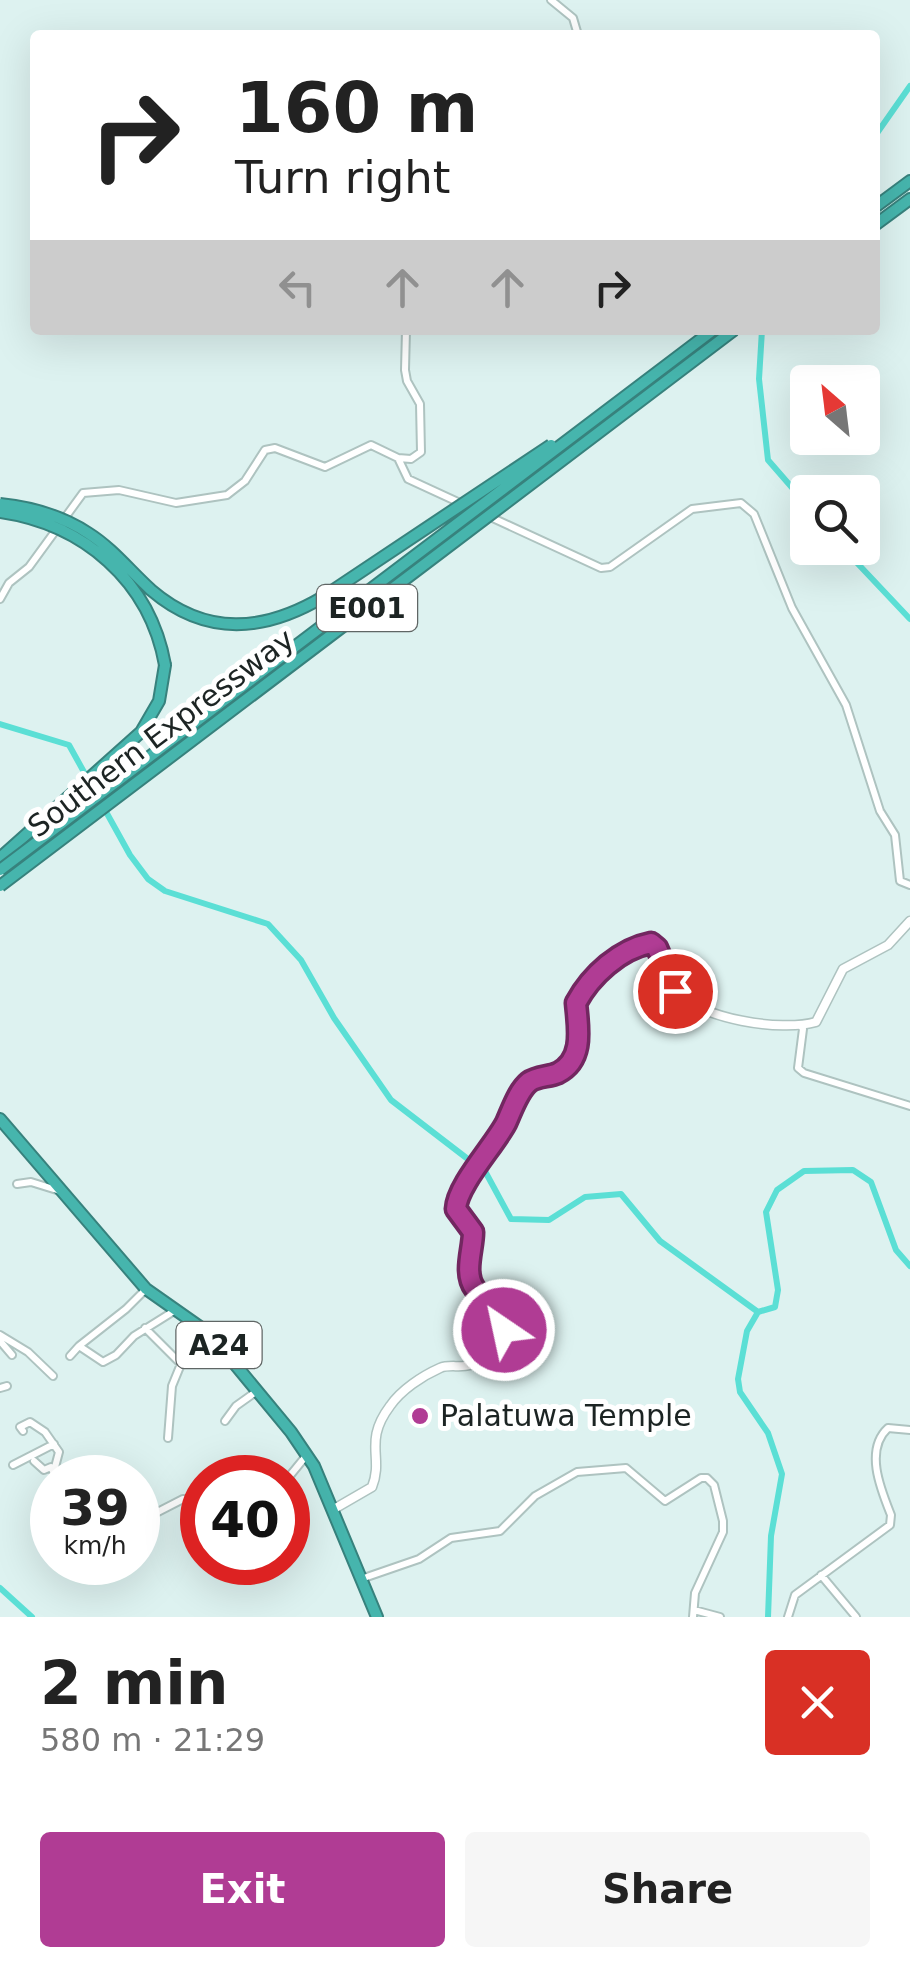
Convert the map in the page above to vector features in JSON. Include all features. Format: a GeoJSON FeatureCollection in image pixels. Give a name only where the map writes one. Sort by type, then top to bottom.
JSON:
{"type":"FeatureCollection","features":[{"type":"Feature","properties":{"kind":"highway"},"geometry":{"type":"LineString","coordinates":[[880,204],[910,181]]}},
{"type":"Feature","properties":{"kind":"highway"},"geometry":{"type":"LineString","coordinates":[[880,221],[910,198]]}},
{"type":"Feature","properties":{"kind":"highway","name":"Southern Expressway"},"geometry":{"type":"LineString","coordinates":[[0,870],[706,335]]}},
{"type":"Feature","properties":{"kind":"highway","name":"Southern Expressway"},"geometry":{"type":"LineString","coordinates":[[0,886],[727,335]]}},
{"type":"Feature","properties":{"kind":"highway"},"geometry":{"type":"LineString","coordinates":[[0,504],[60,518],[86,531],[154,592],[189,615],[228,624],[280,619],[298,612],[370,565],[664,367]]}},
{"type":"Feature","properties":{"kind":"highway"},"geometry":{"type":"LineString","coordinates":[[0,512],[43,521],[79,537],[116,566],[148,609],[165,666],[160,701],[123,751],[0,858]]}},
{"type":"Feature","properties":{"kind":"highway","name":"A24"},"geometry":{"type":"LineString","coordinates":[[0,1119],[146,1289],[210,1334],[307,1455]]}},
{"type":"Feature","properties":{"kind":"highway","name":"A24"},"geometry":{"type":"LineString","coordinates":[[310,1461],[334,1509],[377,1617]]}},
{"type":"Feature","properties":{"kind":"street"},"geometry":{"type":"LineString","coordinates":[[551,0],[573,18],[577,30]]}},
{"type":"Feature","properties":{"kind":"street"},"geometry":{"type":"LineString","coordinates":[[0,598],[9,582],[29,567],[83,492],[119,490],[176,504],[227,495],[245,481],[265,450],[275,448],[325,467],[371,444],[398,458],[411,459],[420,452],[420,404],[407,381],[406,335]]}},
{"type":"Feature","properties":{"kind":"street"},"geometry":{"type":"LineString","coordinates":[[398,458],[408,478],[602,568],[610,567],[692,508],[741,503],[747,506],[754,514],[792,608],[846,706],[880,812],[894,835],[900,881],[910,885]]}},
{"type":"Feature","properties":{"kind":"street"},"geometry":{"type":"LineString","coordinates":[[334,1509],[372,1487],[374,1438],[392,1402],[444,1366],[472,1366],[487,1354],[504,1330],[506,1317],[501,1310],[474,1288],[468,1270],[473,1232],[456,1209],[458,1197],[529,1082],[557,1073],[569,1064],[580,1044],[576,1003],[614,959],[633,946],[651,943],[657,948],[668,980],[687,1001],[733,1020],[801,1026],[816,1022],[843,968],[888,946],[910,920]]}},
{"type":"Feature","properties":{"kind":"street"},"geometry":{"type":"LineString","coordinates":[[801,1026],[798,1068],[804,1073],[910,1106]]}},
{"type":"Feature","properties":{"kind":"street"},"geometry":{"type":"LineString","coordinates":[[17,1184],[31,1182],[61,1191]]}},
{"type":"Feature","properties":{"kind":"street"},"geometry":{"type":"LineString","coordinates":[[70,1356],[146,1289]]}},
{"type":"Feature","properties":{"kind":"street"},"geometry":{"type":"LineString","coordinates":[[79,1346],[103,1362],[145,1328],[174,1311]]}},
{"type":"Feature","properties":{"kind":"street"},"geometry":{"type":"LineString","coordinates":[[145,1328],[182,1364],[172,1386],[168,1438]]}},
{"type":"Feature","properties":{"kind":"street"},"geometry":{"type":"LineString","coordinates":[[0,1338],[12,1355]]}},
{"type":"Feature","properties":{"kind":"street"},"geometry":{"type":"LineString","coordinates":[[0,1338],[28,1352],[53,1376]]}},
{"type":"Feature","properties":{"kind":"street"},"geometry":{"type":"LineString","coordinates":[[226,1421],[236,1406],[257,1391]]}},
{"type":"Feature","properties":{"kind":"street"},"geometry":{"type":"LineString","coordinates":[[23,1431],[20,1426],[30,1422],[45,1432],[58,1455]]}},
{"type":"Feature","properties":{"kind":"street"},"geometry":{"type":"LineString","coordinates":[[788,1617],[795,1595],[890,1524],[875,1456],[877,1444],[888,1428],[910,1430]]}},
{"type":"Feature","properties":{"kind":"street"},"geometry":{"type":"LineString","coordinates":[[13,1465],[54,1444]]}},
{"type":"Feature","properties":{"kind":"street"},"geometry":{"type":"LineString","coordinates":[[361,1579],[419,1559],[451,1538],[500,1530],[535,1496],[577,1472],[626,1468],[664,1500],[701,1478],[714,1485],[722,1532],[695,1593],[694,1614],[720,1617]]}},
{"type":"Feature","properties":{"kind":"street"},"geometry":{"type":"LineString","coordinates":[[820,1576],[856,1617]]}},
{"type":"Feature","properties":{"kind":"waterway"},"geometry":{"type":"LineString","coordinates":[[880,129],[910,86]]}},
{"type":"Feature","properties":{"kind":"waterway"},"geometry":{"type":"LineString","coordinates":[[762,335],[759,379],[768,460],[790,485]]}},
{"type":"Feature","properties":{"kind":"waterway"},"geometry":{"type":"LineString","coordinates":[[859,565],[910,619]]}},
{"type":"Feature","properties":{"kind":"waterway"},"geometry":{"type":"LineString","coordinates":[[0,724],[69,745],[130,855],[148,879],[165,891],[268,924],[301,960],[334,1018],[391,1100],[486,1173],[511,1219],[549,1220],[585,1197],[621,1194],[660,1241],[758,1312],[775,1307],[778,1290],[766,1212],[777,1190],[804,1171],[853,1170],[871,1182],[896,1250],[910,1266]]}},
{"type":"Feature","properties":{"kind":"waterway"},"geometry":{"type":"LineString","coordinates":[[758,1312],[747,1331],[738,1379],[740,1392],[768,1433],[782,1474],[771,1536],[768,1617]]}},
{"type":"Feature","properties":{"kind":"waterway"},"geometry":{"type":"LineString","coordinates":[[0,1588],[32,1617]]}},
{"type":"Feature","properties":{"kind":"place","name":"Palatuwa Temple"},"geometry":{"type":"Point","coordinates":[420,1416]}},
{"type":"Feature","properties":{"kind":"route"},"geometry":{"type":"LineString","coordinates":[[504,1330],[506,1317],[474,1288],[468,1270],[473,1232],[456,1209],[458,1197],[498,1139],[523,1089],[529,1082],[557,1073],[569,1064],[580,1044],[576,1003],[614,959],[633,946],[651,943],[657,948],[675,991]]}}]}
